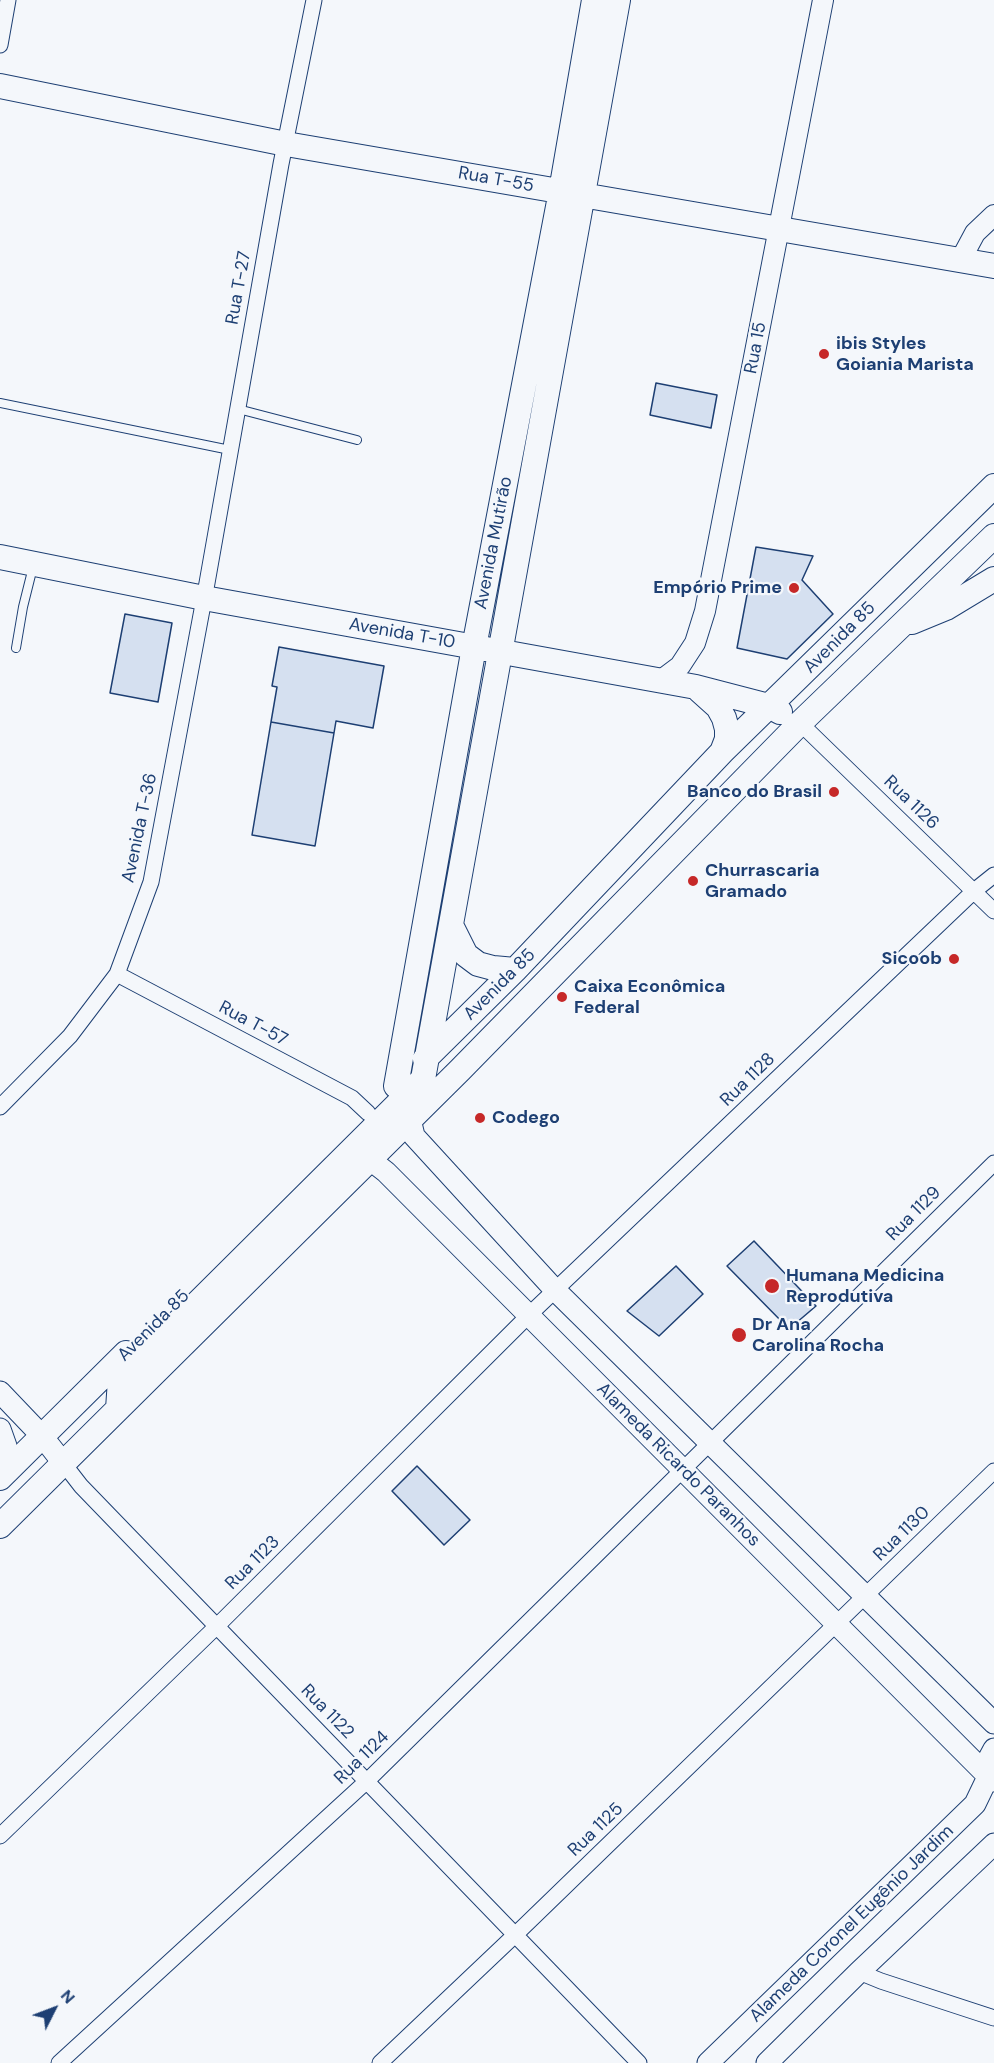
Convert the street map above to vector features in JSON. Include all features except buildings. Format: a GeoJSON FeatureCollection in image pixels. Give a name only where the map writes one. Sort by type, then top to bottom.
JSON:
{"type":"FeatureCollection","features":[{"type":"Feature","properties":{"kind":"main road","name":"Avenida Mutirão"},"geometry":{"type":"LineString","coordinates":[[118,1409],[120,1380],[423,1079],[500,652],[572,194],[594,0]]}},
{"type":"Feature","properties":{"kind":"main road","name":"Avenida Mutirão"},"geometry":{"type":"LineString","coordinates":[[396,1086],[474,647],[572,194],[618,0]]}},
{"type":"Feature","properties":{"kind":"main road","name":"Rua T-55"},"geometry":{"type":"LineString","coordinates":[[0,86],[286,144],[994,266]]}},
{"type":"Feature","properties":{"kind":"main road","name":"Avenida 85"},"geometry":{"type":"LineString","coordinates":[[3,1475],[515,970],[722,752],[994,486]]}},
{"type":"Feature","properties":{"kind":"main road","name":"Avenida 85"},"geometry":{"type":"LineString","coordinates":[[0,1526],[460,1070],[800,723],[994,536]]}},
{"type":"Feature","properties":{"kind":"main road","name":"Avenida T-10"},"geometry":{"type":"LineString","coordinates":[[0,557],[205,591],[474,647],[696,687],[769,706],[800,723]]}},
{"type":"Feature","properties":{"kind":"main road"},"geometry":{"type":"LineString","coordinates":[[902,626],[946,608],[994,579]]}},
{"type":"Feature","properties":{"kind":"main road"},"geometry":{"type":"LineString","coordinates":[[696,687],[718,707],[724,717],[727,739],[722,752]]}},
{"type":"Feature","properties":{"kind":"main road"},"geometry":{"type":"LineString","coordinates":[[451,925],[466,955],[478,964],[515,970]]}},
{"type":"Feature","properties":{"kind":"main road","name":"Alameda Ricardo Paranhos"},"geometry":{"type":"LineString","coordinates":[[410,1119],[414,1136],[555,1290],[994,1723]]}},
{"type":"Feature","properties":{"kind":"main road","name":"Alameda Ricardo Paranhos"},"geometry":{"type":"LineString","coordinates":[[367,1161],[377,1164],[386,1172],[530,1314],[837,1624],[989,1782]]}},
{"type":"Feature","properties":{"kind":"main road"},"geometry":{"type":"LineString","coordinates":[[0,1392],[42,1436],[64,1464],[3,1475],[6,1446],[0,1429]]}},
{"type":"Feature","properties":{"kind":"main road","name":"Alameda Coronel Eugênio Jardim"},"geometry":{"type":"LineString","coordinates":[[708,2063],[975,1804],[989,1782],[987,1762],[994,1749]]}},
{"type":"Feature","properties":{"kind":"main road"},"geometry":{"type":"LineString","coordinates":[[767,2063],[994,1844]]}},
{"type":"Feature","properties":{"kind":"street"},"geometry":{"type":"LineString","coordinates":[[0,45],[8,0]]}},
{"type":"Feature","properties":{"kind":"street","name":"Rua T-27"},"geometry":{"type":"LineString","coordinates":[[205,591],[314,0]]}},
{"type":"Feature","properties":{"kind":"street","name":"Rua 15"},"geometry":{"type":"LineString","coordinates":[[660,681],[680,666],[695,643],[705,611],[823,0]]}},
{"type":"Feature","properties":{"kind":"street"},"geometry":{"type":"LineString","coordinates":[[960,261],[975,233],[994,215]]}},
{"type":"Feature","properties":{"kind":"street","name":"Avenida T-36"},"geometry":{"type":"LineString","coordinates":[[0,1107],[70,1036],[117,974],[151,882],[205,591]]}},
{"type":"Feature","properties":{"kind":"street","name":"Rua 1126"},"geometry":{"type":"LineString","coordinates":[[800,723],[994,911]]}},
{"type":"Feature","properties":{"kind":"street","name":"Rua 1128"},"geometry":{"type":"LineString","coordinates":[[530,1314],[974,891],[994,875]]}},
{"type":"Feature","properties":{"kind":"street","name":"Rua T-57"},"geometry":{"type":"LineString","coordinates":[[117,974],[352,1098],[368,1113]]}},
{"type":"Feature","properties":{"kind":"street","name":"Rua 1129"},"geometry":{"type":"LineString","coordinates":[[682,1470],[994,1163]]}},
{"type":"Feature","properties":{"kind":"street","name":"Rua 1123"},"geometry":{"type":"LineString","coordinates":[[0,1836],[217,1626],[530,1314]]}},
{"type":"Feature","properties":{"kind":"street","name":"Rua 1122"},"geometry":{"type":"LineString","coordinates":[[64,1464],[81,1486],[639,2063]]}},
{"type":"Feature","properties":{"kind":"street","name":"Rua 1124"},"geometry":{"type":"LineString","coordinates":[[59,2063],[367,1781],[682,1470]]}},
{"type":"Feature","properties":{"kind":"street","name":"Rua 1130"},"geometry":{"type":"LineString","coordinates":[[837,1624],[994,1471]]}},
{"type":"Feature","properties":{"kind":"street","name":"Rua 1125"},"geometry":{"type":"LineString","coordinates":[[380,2063],[837,1624]]}},
{"type":"Feature","properties":{"kind":"street"},"geometry":{"type":"LineString","coordinates":[[859,1972],[994,2018]]}},
{"type":"Feature","properties":{"kind":"lane"},"geometry":{"type":"LineString","coordinates":[[0,403],[230,450]]}},
{"type":"Feature","properties":{"kind":"lane"},"geometry":{"type":"LineString","coordinates":[[238,409],[357,440]]}},
{"type":"Feature","properties":{"kind":"lane"},"geometry":{"type":"LineString","coordinates":[[16,648],[34,563]]}},
{"type":"Feature","properties":{"kind":"place","name":"ibis Styles Goiania Marista"},"geometry":{"type":"Point","coordinates":[824,354]}},
{"type":"Feature","properties":{"kind":"place","name":"Empório Prime"},"geometry":{"type":"Point","coordinates":[794,588]}},
{"type":"Feature","properties":{"kind":"place","name":"Banco do Brasil"},"geometry":{"type":"Point","coordinates":[834,792]}},
{"type":"Feature","properties":{"kind":"place","name":"Churrascaria Gramado"},"geometry":{"type":"Point","coordinates":[693,881]}},
{"type":"Feature","properties":{"kind":"place","name":"Sicoob"},"geometry":{"type":"Point","coordinates":[954,959]}},
{"type":"Feature","properties":{"kind":"place","name":"Caixa Econômica Federal"},"geometry":{"type":"Point","coordinates":[562,997]}},
{"type":"Feature","properties":{"kind":"place","name":"Codego"},"geometry":{"type":"Point","coordinates":[480,1118]}},
{"type":"Feature","properties":{"kind":"place","name":"Humana Medicina Reprodutiva"},"geometry":{"type":"Point","coordinates":[772,1286]}},
{"type":"Feature","properties":{"kind":"place","name":"Dr Ana Carolina Rocha"},"geometry":{"type":"Point","coordinates":[739,1335]}}]}
